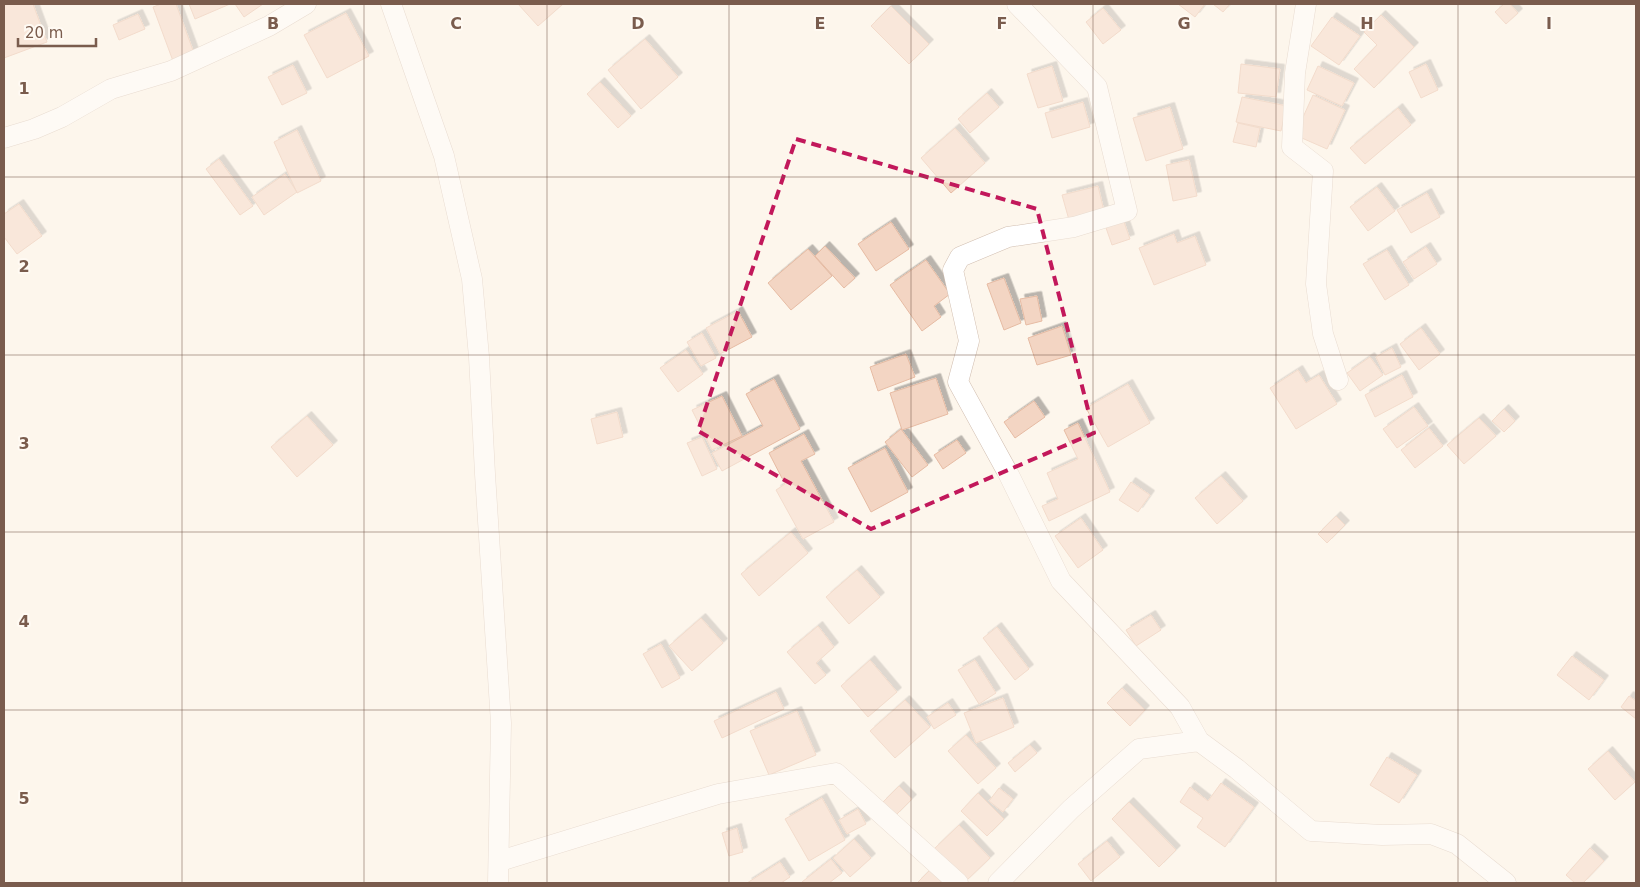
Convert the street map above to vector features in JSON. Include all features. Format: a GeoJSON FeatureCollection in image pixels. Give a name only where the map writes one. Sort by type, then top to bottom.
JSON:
{"type":"FeatureCollection","features":[{"type":"Feature","properties":{"kind":"street"},"geometry":{"type":"LineString","coordinates":[[4,138],[34,129],[62,117],[111,89],[171,71],[269,26],[306,4]]}},
{"type":"Feature","properties":{"kind":"street"},"geometry":{"type":"LineString","coordinates":[[391,4],[444,156],[472,279],[479,357],[500,723],[500,861],[498,883]]}},
{"type":"Feature","properties":{"kind":"street"},"geometry":{"type":"LineString","coordinates":[[1017,4],[1097,87],[1126,211],[1074,227],[1008,237],[960,257],[953,270],[969,341],[958,382],[1009,475],[1061,581],[1180,707],[1199,741],[1237,769],[1311,831],[1382,835],[1431,834],[1457,844],[1506,883]]}},
{"type":"Feature","properties":{"kind":"street"},"geometry":{"type":"LineString","coordinates":[[1306,4],[1295,74],[1292,147],[1323,171],[1316,284],[1323,334],[1338,380]]}},
{"type":"Feature","properties":{"kind":"street"},"geometry":{"type":"LineString","coordinates":[[998,883],[1071,809],[1139,749],[1199,741]]}},
{"type":"Feature","properties":{"kind":"street"},"geometry":{"type":"LineString","coordinates":[[500,861],[718,794],[836,773],[958,883]]}},
{"type":"Feature","properties":{"kind":"highlighted area"},"geometry":{"type":"Polygon","coordinates":[[[796,139],[1037,209],[1094,433],[871,529],[698,431],[796,139]]]}},
{"type":"Feature","properties":{"kind":"building"},"geometry":{"type":"Polygon","coordinates":[[[33,4],[47,42],[4,58],[4,5],[33,4]]]}},
{"type":"Feature","properties":{"kind":"building"},"geometry":{"type":"Polygon","coordinates":[[[161,4],[176,4],[194,53],[173,61],[153,7],[161,4]]]}},
{"type":"Feature","properties":{"kind":"building"},"geometry":{"type":"Polygon","coordinates":[[[189,4],[230,4],[195,19],[189,4]]]}},
{"type":"Feature","properties":{"kind":"building"},"geometry":{"type":"Polygon","coordinates":[[[235,4],[263,4],[244,17],[235,4]]]}},
{"type":"Feature","properties":{"kind":"building"},"geometry":{"type":"Polygon","coordinates":[[[518,4],[563,4],[538,26],[518,4]]]}},
{"type":"Feature","properties":{"kind":"building"},"geometry":{"type":"Polygon","coordinates":[[[1178,4],[1205,4],[1195,17],[1178,4]]]}},
{"type":"Feature","properties":{"kind":"building"},"geometry":{"type":"Polygon","coordinates":[[[1213,4],[1230,4],[1223,12],[1213,4]]]}},
{"type":"Feature","properties":{"kind":"building"},"geometry":{"type":"Polygon","coordinates":[[[1504,4],[1510,4],[1518,13],[1506,24],[1495,12],[1504,4]]]}},
{"type":"Feature","properties":{"kind":"building"},"geometry":{"type":"Polygon","coordinates":[[[891,6],[929,44],[909,64],[871,26],[891,6]]]}},
{"type":"Feature","properties":{"kind":"building"},"geometry":{"type":"Polygon","coordinates":[[[1103,8],[1121,30],[1103,44],[1086,22],[1103,8]]]}},
{"type":"Feature","properties":{"kind":"building"},"geometry":{"type":"Polygon","coordinates":[[[346,13],[369,56],[327,78],[304,35],[346,13]]]}},
{"type":"Feature","properties":{"kind":"building"},"geometry":{"type":"Polygon","coordinates":[[[138,14],[145,29],[119,40],[113,25],[138,14]]]}},
{"type":"Feature","properties":{"kind":"building"},"geometry":{"type":"Polygon","coordinates":[[[1381,15],[1414,47],[1374,88],[1354,69],[1377,45],[1364,32],[1381,15]]]}},
{"type":"Feature","properties":{"kind":"building"},"geometry":{"type":"Polygon","coordinates":[[[1332,17],[1360,36],[1339,65],[1311,46],[1332,17]]]}},
{"type":"Feature","properties":{"kind":"building"},"geometry":{"type":"Polygon","coordinates":[[[645,39],[678,77],[641,109],[608,70],[645,39]]]}},
{"type":"Feature","properties":{"kind":"building"},"geometry":{"type":"Polygon","coordinates":[[[1241,64],[1280,69],[1276,97],[1238,93],[1241,64]]]}},
{"type":"Feature","properties":{"kind":"building"},"geometry":{"type":"Polygon","coordinates":[[[1426,64],[1438,90],[1421,98],[1409,72],[1426,64]]]}},
{"type":"Feature","properties":{"kind":"building"},"geometry":{"type":"Polygon","coordinates":[[[293,65],[307,93],[282,105],[268,77],[293,65]]]}},
{"type":"Feature","properties":{"kind":"building"},"geometry":{"type":"Polygon","coordinates":[[[1052,66],[1063,101],[1038,108],[1027,74],[1052,66]]]}},
{"type":"Feature","properties":{"kind":"building"},"geometry":{"type":"Polygon","coordinates":[[[1318,66],[1354,83],[1342,106],[1307,90],[1318,66]]]}},
{"type":"Feature","properties":{"kind":"building"},"geometry":{"type":"Polygon","coordinates":[[[600,82],[631,116],[618,128],[587,94],[600,82]]]}},
{"type":"Feature","properties":{"kind":"building"},"geometry":{"type":"Polygon","coordinates":[[[987,93],[999,107],[970,133],[958,119],[987,93]]]}},
{"type":"Feature","properties":{"kind":"building"},"geometry":{"type":"Polygon","coordinates":[[[1313,95],[1345,110],[1327,149],[1295,135],[1313,95]]]}},
{"type":"Feature","properties":{"kind":"building"},"geometry":{"type":"Polygon","coordinates":[[[1242,97],[1287,106],[1281,131],[1236,122],[1242,97]]]}},
{"type":"Feature","properties":{"kind":"building"},"geometry":{"type":"Polygon","coordinates":[[[1083,102],[1090,127],[1052,138],[1045,113],[1083,102]]]}},
{"type":"Feature","properties":{"kind":"building"},"geometry":{"type":"Polygon","coordinates":[[[1170,107],[1183,149],[1146,161],[1133,118],[1170,107]]]}},
{"type":"Feature","properties":{"kind":"building"},"geometry":{"type":"Polygon","coordinates":[[[1398,108],[1411,125],[1365,164],[1350,148],[1398,108]]]}},
{"type":"Feature","properties":{"kind":"building"},"geometry":{"type":"Polygon","coordinates":[[[1238,123],[1260,128],[1256,147],[1233,142],[1238,123]]]}},
{"type":"Feature","properties":{"kind":"building"},"geometry":{"type":"Polygon","coordinates":[[[955,128],[985,163],[951,193],[921,158],[955,128]]]}},
{"type":"Feature","properties":{"kind":"building"},"geometry":{"type":"Polygon","coordinates":[[[297,130],[321,181],[297,193],[274,142],[297,130]]]}},
{"type":"Feature","properties":{"kind":"building"},"geometry":{"type":"Polygon","coordinates":[[[219,159],[253,206],[240,215],[206,169],[219,159]]]}},
{"type":"Feature","properties":{"kind":"building"},"geometry":{"type":"Polygon","coordinates":[[[1189,160],[1197,196],[1173,201],[1166,165],[1189,160]]]}},
{"type":"Feature","properties":{"kind":"building"},"geometry":{"type":"Polygon","coordinates":[[[285,174],[297,192],[264,215],[252,197],[285,174]]]}},
{"type":"Feature","properties":{"kind":"building"},"geometry":{"type":"Polygon","coordinates":[[[1098,186],[1104,211],[1069,220],[1062,195],[1098,186]]]}},
{"type":"Feature","properties":{"kind":"building"},"geometry":{"type":"Polygon","coordinates":[[[1377,187],[1395,211],[1368,231],[1350,207],[1377,187]]]}},
{"type":"Feature","properties":{"kind":"building"},"geometry":{"type":"Polygon","coordinates":[[[1427,193],[1440,217],[1411,233],[1397,210],[1427,193]]]}},
{"type":"Feature","properties":{"kind":"building"},"geometry":{"type":"Polygon","coordinates":[[[19,204],[42,236],[17,254],[4,237],[4,214],[19,204]]]}},
{"type":"Feature","properties":{"kind":"building"},"geometry":{"type":"Polygon","coordinates":[[[1123,219],[1130,239],[1112,245],[1105,225],[1123,219]]]}},
{"type":"Feature","properties":{"kind":"building"},"geometry":{"type":"Polygon","coordinates":[[[891,222],[909,249],[876,271],[858,244],[891,222]]]}},
{"type":"Feature","properties":{"kind":"building"},"geometry":{"type":"Polygon","coordinates":[[[1174,234],[1177,243],[1195,236],[1206,265],[1154,285],[1139,248],[1174,234]]]}},
{"type":"Feature","properties":{"kind":"building"},"geometry":{"type":"Polygon","coordinates":[[[825,246],[855,278],[844,288],[815,256],[825,246]]]}},
{"type":"Feature","properties":{"kind":"building"},"geometry":{"type":"Polygon","coordinates":[[[1426,247],[1437,264],[1414,279],[1403,262],[1426,247]]]}},
{"type":"Feature","properties":{"kind":"building"},"geometry":{"type":"Polygon","coordinates":[[[808,249],[832,276],[791,310],[768,283],[808,249]]]}},
{"type":"Feature","properties":{"kind":"building"},"geometry":{"type":"Polygon","coordinates":[[[1387,250],[1409,285],[1385,300],[1363,264],[1387,250]]]}},
{"type":"Feature","properties":{"kind":"building"},"geometry":{"type":"Polygon","coordinates":[[[926,260],[950,294],[934,306],[941,317],[922,331],[890,285],[926,260]]]}},
{"type":"Feature","properties":{"kind":"building"},"geometry":{"type":"Polygon","coordinates":[[[1004,278],[1021,323],[1004,330],[987,284],[1004,278]]]}},
{"type":"Feature","properties":{"kind":"building"},"geometry":{"type":"Polygon","coordinates":[[[1037,296],[1042,321],[1026,325],[1020,299],[1037,296]]]}},
{"type":"Feature","properties":{"kind":"building"},"geometry":{"type":"Polygon","coordinates":[[[738,311],[752,337],[720,354],[706,328],[738,311]]]}},
{"type":"Feature","properties":{"kind":"building"},"geometry":{"type":"Polygon","coordinates":[[[1062,326],[1071,355],[1037,365],[1028,338],[1062,326]]]}},
{"type":"Feature","properties":{"kind":"building"},"geometry":{"type":"Polygon","coordinates":[[[1421,328],[1440,354],[1419,370],[1400,344],[1421,328]]]}},
{"type":"Feature","properties":{"kind":"building"},"geometry":{"type":"Polygon","coordinates":[[[702,333],[716,358],[701,366],[687,342],[702,333]]]}},
{"type":"Feature","properties":{"kind":"building"},"geometry":{"type":"Polygon","coordinates":[[[1392,348],[1401,367],[1385,375],[1376,357],[1392,348]]]}},
{"type":"Feature","properties":{"kind":"building"},"geometry":{"type":"Polygon","coordinates":[[[686,350],[703,374],[678,392],[660,368],[686,350]]]}},
{"type":"Feature","properties":{"kind":"building"},"geometry":{"type":"Polygon","coordinates":[[[906,354],[915,377],[878,391],[870,367],[906,354]]]}},
{"type":"Feature","properties":{"kind":"building"},"geometry":{"type":"Polygon","coordinates":[[[1370,357],[1383,375],[1360,391],[1347,373],[1370,357]]]}},
{"type":"Feature","properties":{"kind":"building"},"geometry":{"type":"Polygon","coordinates":[[[1298,370],[1306,383],[1319,375],[1337,404],[1296,429],[1270,388],[1298,370]]]}},
{"type":"Feature","properties":{"kind":"building"},"geometry":{"type":"Polygon","coordinates":[[[1402,375],[1413,397],[1375,417],[1365,395],[1402,375]]]}},
{"type":"Feature","properties":{"kind":"building"},"geometry":{"type":"Polygon","coordinates":[[[936,378],[948,414],[902,430],[890,393],[936,378]]]}},
{"type":"Feature","properties":{"kind":"building"},"geometry":{"type":"Polygon","coordinates":[[[774,379],[800,429],[722,471],[712,453],[763,426],[746,394],[774,379]]]}},
{"type":"Feature","properties":{"kind":"building"},"geometry":{"type":"Polygon","coordinates":[[[1128,384],[1150,423],[1108,447],[1086,408],[1128,384]]]}},
{"type":"Feature","properties":{"kind":"building"},"geometry":{"type":"Polygon","coordinates":[[[722,396],[742,436],[712,450],[692,410],[722,396]]]}},
{"type":"Feature","properties":{"kind":"building"},"geometry":{"type":"Polygon","coordinates":[[[1034,401],[1045,417],[1015,438],[1004,422],[1034,401]]]}},
{"type":"Feature","properties":{"kind":"building"},"geometry":{"type":"Polygon","coordinates":[[[1414,407],[1428,426],[1397,448],[1383,429],[1414,407]]]}},
{"type":"Feature","properties":{"kind":"building"},"geometry":{"type":"Polygon","coordinates":[[[1504,409],[1515,421],[1504,432],[1492,421],[1504,409]]]}},
{"type":"Feature","properties":{"kind":"building"},"geometry":{"type":"Polygon","coordinates":[[[617,412],[623,437],[597,444],[591,419],[617,412]]]}},
{"type":"Feature","properties":{"kind":"building"},"geometry":{"type":"Polygon","coordinates":[[[307,416],[333,445],[297,477],[271,447],[307,416]]]}},
{"type":"Feature","properties":{"kind":"building"},"geometry":{"type":"Polygon","coordinates":[[[1479,418],[1496,436],[1464,464],[1447,445],[1479,418]]]}},
{"type":"Feature","properties":{"kind":"building"},"geometry":{"type":"Polygon","coordinates":[[[1078,423],[1110,492],[1049,521],[1042,506],[1058,499],[1047,473],[1078,459],[1064,430],[1078,423]]]}},
{"type":"Feature","properties":{"kind":"building"},"geometry":{"type":"Polygon","coordinates":[[[1429,428],[1443,446],[1415,468],[1401,450],[1429,428]]]}},
{"type":"Feature","properties":{"kind":"building"},"geometry":{"type":"Polygon","coordinates":[[[901,429],[928,465],[912,477],[885,442],[901,429]]]}},
{"type":"Feature","properties":{"kind":"building"},"geometry":{"type":"Polygon","coordinates":[[[804,434],[815,454],[801,461],[834,522],[803,539],[776,490],[785,484],[769,453],[804,434]]]}},
{"type":"Feature","properties":{"kind":"building"},"geometry":{"type":"Polygon","coordinates":[[[702,437],[717,469],[702,476],[687,443],[702,437]]]}},
{"type":"Feature","properties":{"kind":"building"},"geometry":{"type":"Polygon","coordinates":[[[957,440],[966,453],[943,469],[934,455],[957,440]]]}},
{"type":"Feature","properties":{"kind":"building"},"geometry":{"type":"Polygon","coordinates":[[[885,448],[908,492],[871,512],[848,468],[885,448]]]}},
{"type":"Feature","properties":{"kind":"building"},"geometry":{"type":"Polygon","coordinates":[[[1221,476],[1243,501],[1217,524],[1195,498],[1221,476]]]}},
{"type":"Feature","properties":{"kind":"building"},"geometry":{"type":"Polygon","coordinates":[[[1131,482],[1150,495],[1138,512],[1119,500],[1131,482]]]}},
{"type":"Feature","properties":{"kind":"building"},"geometry":{"type":"Polygon","coordinates":[[[1336,516],[1345,525],[1327,543],[1318,534],[1336,516]]]}},
{"type":"Feature","properties":{"kind":"building"},"geometry":{"type":"Polygon","coordinates":[[[1081,518],[1103,550],[1078,568],[1055,536],[1081,518]]]}},
{"type":"Feature","properties":{"kind":"building"},"geometry":{"type":"Polygon","coordinates":[[[791,532],[808,553],[759,596],[741,574],[791,532]]]}},
{"type":"Feature","properties":{"kind":"building"},"geometry":{"type":"Polygon","coordinates":[[[857,570],[880,597],[849,624],[826,597],[857,570]]]}},
{"type":"Feature","properties":{"kind":"building"},"geometry":{"type":"Polygon","coordinates":[[[1151,615],[1161,630],[1136,646],[1126,630],[1151,615]]]}},
{"type":"Feature","properties":{"kind":"building"},"geometry":{"type":"Polygon","coordinates":[[[701,618],[723,643],[692,671],[669,646],[701,618]]]}},
{"type":"Feature","properties":{"kind":"building"},"geometry":{"type":"Polygon","coordinates":[[[818,626],[834,647],[816,663],[826,675],[815,684],[787,652],[818,626]]]}},
{"type":"Feature","properties":{"kind":"building"},"geometry":{"type":"Polygon","coordinates":[[[997,627],[1029,669],[1015,680],[983,638],[997,627]]]}},
{"type":"Feature","properties":{"kind":"building"},"geometry":{"type":"Polygon","coordinates":[[[661,644],[680,678],[662,688],[643,654],[661,644]]]}},
{"type":"Feature","properties":{"kind":"building"},"geometry":{"type":"Polygon","coordinates":[[[1572,656],[1604,680],[1589,700],[1557,675],[1572,656]]]}},
{"type":"Feature","properties":{"kind":"building"},"geometry":{"type":"Polygon","coordinates":[[[870,660],[897,692],[868,717],[841,686],[870,660]]]}},
{"type":"Feature","properties":{"kind":"building"},"geometry":{"type":"Polygon","coordinates":[[[975,660],[996,693],[979,704],[958,670],[975,660]]]}},
{"type":"Feature","properties":{"kind":"building"},"geometry":{"type":"Polygon","coordinates":[[[1122,688],[1145,710],[1130,726],[1107,703],[1122,688]]]}},
{"type":"Feature","properties":{"kind":"building"},"geometry":{"type":"Polygon","coordinates":[[[776,692],[784,709],[722,738],[714,721],[776,692]]]}},
{"type":"Feature","properties":{"kind":"building"},"geometry":{"type":"Polygon","coordinates":[[[1629,696],[1636,701],[1636,719],[1621,707],[1629,696]]]}},
{"type":"Feature","properties":{"kind":"building"},"geometry":{"type":"Polygon","coordinates":[[[1003,698],[1014,727],[976,743],[964,713],[1003,698]]]}},
{"type":"Feature","properties":{"kind":"building"},"geometry":{"type":"Polygon","coordinates":[[[905,700],[930,727],[895,758],[870,731],[905,700]]]}},
{"type":"Feature","properties":{"kind":"building"},"geometry":{"type":"Polygon","coordinates":[[[948,703],[956,715],[934,729],[927,717],[948,703]]]}},
{"type":"Feature","properties":{"kind":"building"},"geometry":{"type":"Polygon","coordinates":[[[797,711],[816,755],[769,775],[750,731],[797,711]]]}},
{"type":"Feature","properties":{"kind":"building"},"geometry":{"type":"Polygon","coordinates":[[[966,735],[996,768],[978,784],[948,751],[966,735]]]}},
{"type":"Feature","properties":{"kind":"building"},"geometry":{"type":"Polygon","coordinates":[[[1030,745],[1037,753],[1015,772],[1008,763],[1030,745]]]}},
{"type":"Feature","properties":{"kind":"building"},"geometry":{"type":"Polygon","coordinates":[[[1608,751],[1635,782],[1615,800],[1588,769],[1608,751]]]}},
{"type":"Feature","properties":{"kind":"building"},"geometry":{"type":"Polygon","coordinates":[[[1387,757],[1417,775],[1399,803],[1370,785],[1387,757]]]}},
{"type":"Feature","properties":{"kind":"building"},"geometry":{"type":"Polygon","coordinates":[[[1221,783],[1254,807],[1225,847],[1197,827],[1203,818],[1180,802],[1190,787],[1208,801],[1221,783]]]}},
{"type":"Feature","properties":{"kind":"building"},"geometry":{"type":"Polygon","coordinates":[[[899,786],[912,799],[895,816],[882,803],[899,786]]]}},
{"type":"Feature","properties":{"kind":"building"},"geometry":{"type":"Polygon","coordinates":[[[999,788],[1013,799],[1003,812],[989,801],[999,788]]]}},
{"type":"Feature","properties":{"kind":"building"},"geometry":{"type":"Polygon","coordinates":[[[978,793],[1004,819],[987,836],[961,811],[978,793]]]}},
{"type":"Feature","properties":{"kind":"building"},"geometry":{"type":"Polygon","coordinates":[[[822,798],[845,840],[809,861],[785,819],[822,798]]]}},
{"type":"Feature","properties":{"kind":"building"},"geometry":{"type":"Polygon","coordinates":[[[1129,802],[1176,850],[1159,867],[1112,819],[1129,802]]]}},
{"type":"Feature","properties":{"kind":"building"},"geometry":{"type":"Polygon","coordinates":[[[858,809],[866,824],[847,834],[839,820],[858,809]]]}},
{"type":"Feature","properties":{"kind":"building"},"geometry":{"type":"Polygon","coordinates":[[[959,825],[990,858],[965,882],[934,849],[959,825]]]}},
{"type":"Feature","properties":{"kind":"building"},"geometry":{"type":"Polygon","coordinates":[[[737,828],[743,852],[729,856],[722,833],[737,828]]]}},
{"type":"Feature","properties":{"kind":"building"},"geometry":{"type":"Polygon","coordinates":[[[854,839],[871,858],[850,877],[833,858],[854,839]]]}},
{"type":"Feature","properties":{"kind":"building"},"geometry":{"type":"Polygon","coordinates":[[[1107,841],[1120,857],[1091,881],[1078,864],[1107,841]]]}},
{"type":"Feature","properties":{"kind":"building"},"geometry":{"type":"Polygon","coordinates":[[[1590,848],[1604,861],[1583,883],[1575,883],[1566,875],[1590,848]]]}},
{"type":"Feature","properties":{"kind":"building"},"geometry":{"type":"Polygon","coordinates":[[[831,859],[842,873],[829,883],[802,882],[831,859]]]}},
{"type":"Feature","properties":{"kind":"building"},"geometry":{"type":"Polygon","coordinates":[[[780,862],[790,877],[781,883],[747,883],[780,862]]]}},
{"type":"Feature","properties":{"kind":"building"},"geometry":{"type":"Polygon","coordinates":[[[933,867],[950,883],[917,883],[933,867]]]}}]}
